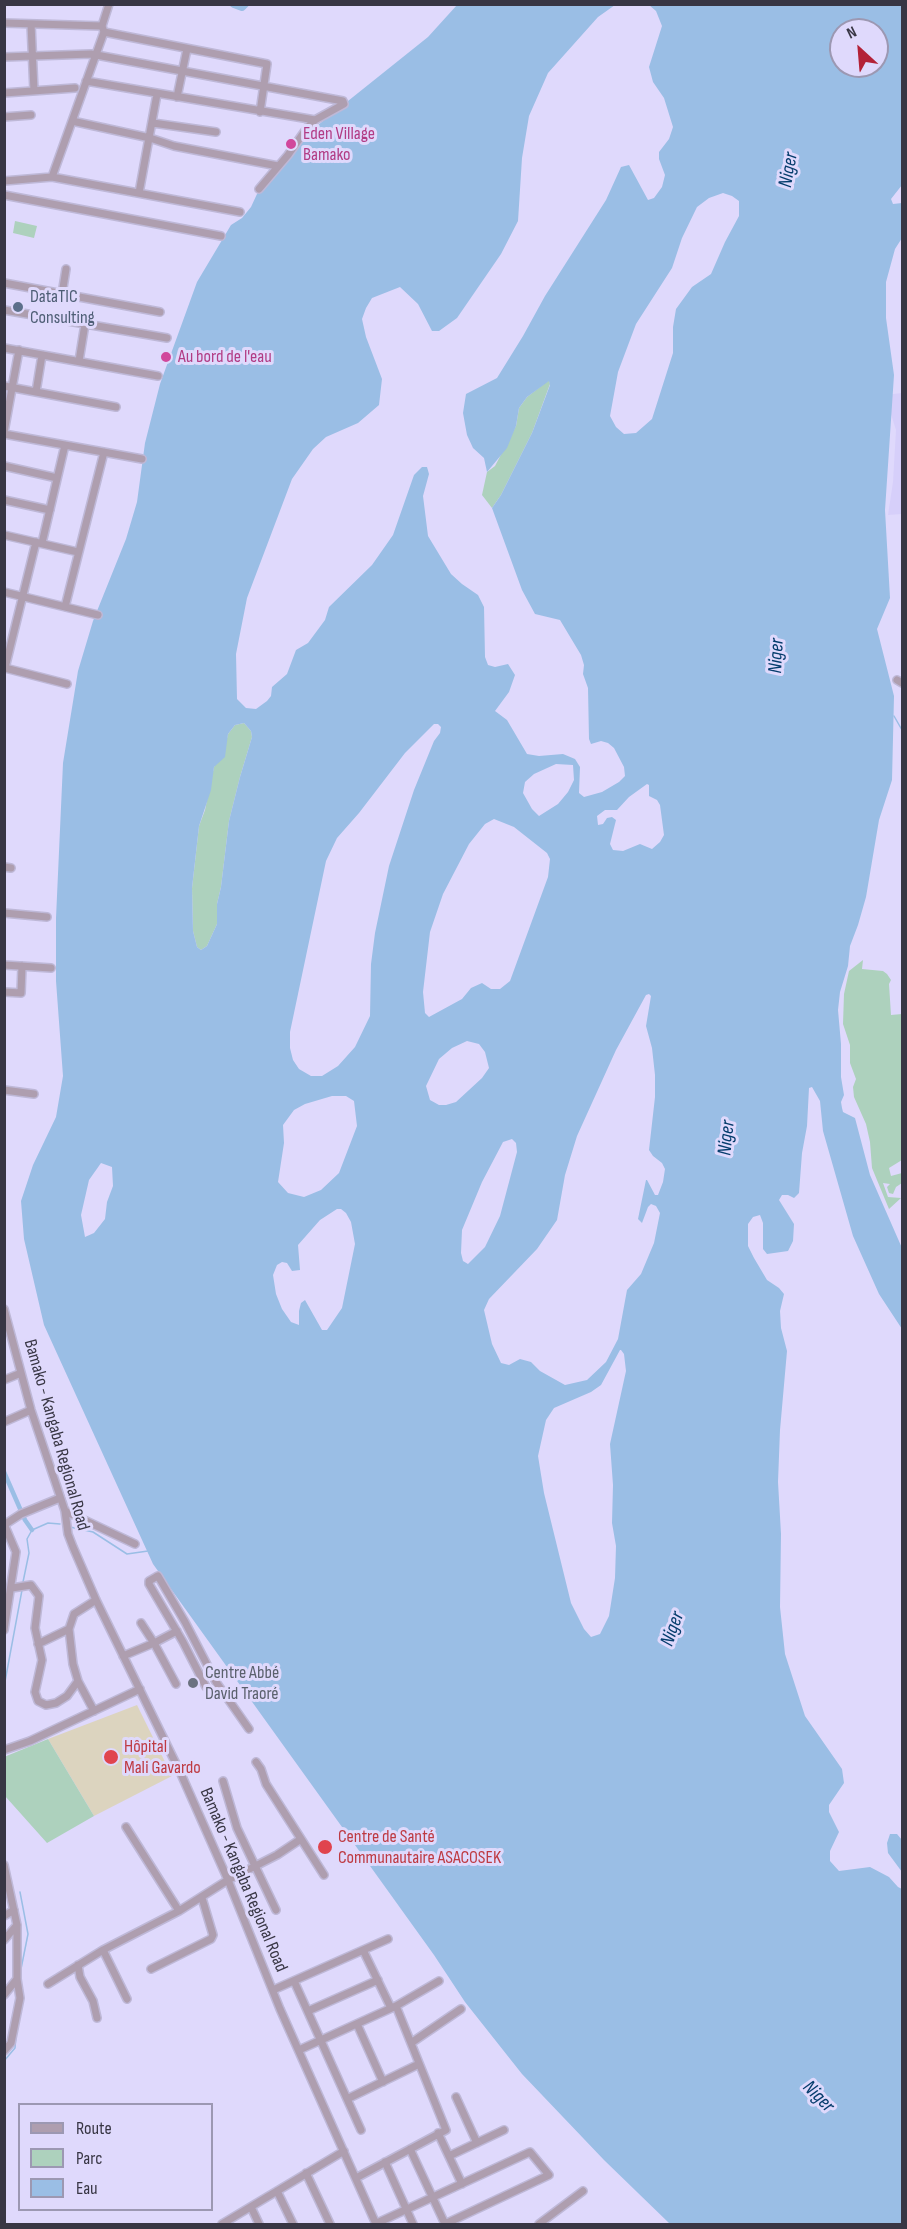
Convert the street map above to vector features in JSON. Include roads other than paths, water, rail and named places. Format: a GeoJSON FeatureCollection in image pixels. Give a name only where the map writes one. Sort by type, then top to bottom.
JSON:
{"type":"FeatureCollection","features":[{"type":"Feature","properties":{"kind":"street"},"geometry":{"type":"LineString","coordinates":[[52,177],[95,56],[109,4]]}},
{"type":"Feature","properties":{"kind":"street"},"geometry":{"type":"LineString","coordinates":[[4,23],[103,29],[267,64],[260,112]]}},
{"type":"Feature","properties":{"kind":"street"},"geometry":{"type":"LineString","coordinates":[[31,24],[34,91]]}},
{"type":"Feature","properties":{"kind":"street"},"geometry":{"type":"LineString","coordinates":[[177,97],[187,48]]}},
{"type":"Feature","properties":{"kind":"street"},"geometry":{"type":"LineString","coordinates":[[4,57],[91,54],[343,101],[344,104],[315,120],[259,189]]}},
{"type":"Feature","properties":{"kind":"street"},"geometry":{"type":"LineString","coordinates":[[86,81],[315,120]]}},
{"type":"Feature","properties":{"kind":"street"},"geometry":{"type":"LineString","coordinates":[[4,93],[75,88]]}},
{"type":"Feature","properties":{"kind":"street"},"geometry":{"type":"LineString","coordinates":[[139,194],[157,94]]}},
{"type":"Feature","properties":{"kind":"street"},"geometry":{"type":"LineString","coordinates":[[4,117],[32,115]]}},
{"type":"Feature","properties":{"kind":"street"},"geometry":{"type":"LineString","coordinates":[[72,121],[150,138],[174,146],[278,166]]}},
{"type":"Feature","properties":{"kind":"street"},"geometry":{"type":"LineString","coordinates":[[153,123],[216,132]]}},
{"type":"Feature","properties":{"kind":"street"},"geometry":{"type":"LineString","coordinates":[[4,181],[52,177],[240,212]]}},
{"type":"Feature","properties":{"kind":"street"},"geometry":{"type":"LineString","coordinates":[[4,195],[221,236]]}},
{"type":"Feature","properties":{"kind":"street"},"geometry":{"type":"LineString","coordinates":[[62,294],[66,269]]}},
{"type":"Feature","properties":{"kind":"street"},"geometry":{"type":"LineString","coordinates":[[4,283],[160,312]]}},
{"type":"Feature","properties":{"kind":"street"},"geometry":{"type":"LineString","coordinates":[[4,310],[167,338]]}},
{"type":"Feature","properties":{"kind":"street"},"geometry":{"type":"LineString","coordinates":[[79,361],[85,324]]}},
{"type":"Feature","properties":{"kind":"street"},"geometry":{"type":"LineString","coordinates":[[4,348],[158,376]]}},
{"type":"Feature","properties":{"kind":"street"},"geometry":{"type":"LineString","coordinates":[[19,350],[8,387],[4,433],[142,459]]}},
{"type":"Feature","properties":{"kind":"street"},"geometry":{"type":"LineString","coordinates":[[36,392],[42,355]]}},
{"type":"Feature","properties":{"kind":"street"},"geometry":{"type":"LineString","coordinates":[[8,387],[116,407]]}},
{"type":"Feature","properties":{"kind":"street"},"geometry":{"type":"LineString","coordinates":[[65,445],[50,510],[23,596],[5,668],[67,684]]}},
{"type":"Feature","properties":{"kind":"street"},"geometry":{"type":"LineString","coordinates":[[65,606],[104,452]]}},
{"type":"Feature","properties":{"kind":"street"},"geometry":{"type":"LineString","coordinates":[[4,466],[57,478]]}},
{"type":"Feature","properties":{"kind":"street"},"geometry":{"type":"LineString","coordinates":[[4,500],[50,510]]}},
{"type":"Feature","properties":{"kind":"street"},"geometry":{"type":"LineString","coordinates":[[4,535],[78,552]]}},
{"type":"Feature","properties":{"kind":"street"},"geometry":{"type":"LineString","coordinates":[[4,592],[98,615]]}},
{"type":"Feature","properties":{"kind":"street"},"geometry":{"type":"LineString","coordinates":[[4,630],[14,632]]}},
{"type":"Feature","properties":{"kind":"street"},"geometry":{"type":"LineString","coordinates":[[4,913],[47,917]]}},
{"type":"Feature","properties":{"kind":"street"},"geometry":{"type":"LineString","coordinates":[[4,965],[51,968]]}},
{"type":"Feature","properties":{"kind":"street"},"geometry":{"type":"LineString","coordinates":[[4,992],[21,993],[22,966]]}},
{"type":"Feature","properties":{"kind":"street"},"geometry":{"type":"LineString","coordinates":[[4,1090],[34,1094]]}},
{"type":"Feature","properties":{"kind":"street","name":"Bamako - Kangaba Regional Road"},"geometry":{"type":"LineString","coordinates":[[4,1309],[7,1327],[65,1514],[68,1532],[96,1600],[182,1774],[375,2224]]}},
{"type":"Feature","properties":{"kind":"street"},"geometry":{"type":"LineString","coordinates":[[4,1380],[21,1373]]}},
{"type":"Feature","properties":{"kind":"street"},"geometry":{"type":"LineString","coordinates":[[4,1422],[31,1410]]}},
{"type":"Feature","properties":{"kind":"street"},"geometry":{"type":"LineString","coordinates":[[4,1630],[7,1597],[12,1588],[16,1552],[5,1525],[29,1510],[60,1498]]}},
{"type":"Feature","properties":{"kind":"street"},"geometry":{"type":"LineString","coordinates":[[65,1514],[135,1544]]}},
{"type":"Feature","properties":{"kind":"street"},"geometry":{"type":"LineString","coordinates":[[4,1562],[14,1563]]}},
{"type":"Feature","properties":{"kind":"street"},"geometry":{"type":"LineString","coordinates":[[206,1687],[149,1584],[149,1581],[158,1576],[216,1682],[249,1730]]}},
{"type":"Feature","properties":{"kind":"street"},"geometry":{"type":"LineString","coordinates":[[12,1588],[25,1585],[33,1587],[39,1596],[35,1628],[42,1660],[35,1692],[38,1701],[46,1705],[56,1703],[67,1696],[78,1681]]}},
{"type":"Feature","properties":{"kind":"street"},"geometry":{"type":"LineString","coordinates":[[94,1710],[78,1681],[70,1651],[69,1629],[74,1614],[96,1600]]}},
{"type":"Feature","properties":{"kind":"street"},"geometry":{"type":"LineString","coordinates":[[141,1623],[176,1684]]}},
{"type":"Feature","properties":{"kind":"street"},"geometry":{"type":"LineString","coordinates":[[38,1644],[69,1629]]}},
{"type":"Feature","properties":{"kind":"street"},"geometry":{"type":"LineString","coordinates":[[123,1656],[177,1631]]}},
{"type":"Feature","properties":{"kind":"street"},"geometry":{"type":"LineString","coordinates":[[4,1750],[30,1741],[140,1689]]}},
{"type":"Feature","properties":{"kind":"street"},"geometry":{"type":"LineString","coordinates":[[256,1762],[266,1784],[324,1875]]}},
{"type":"Feature","properties":{"kind":"street"},"geometry":{"type":"LineString","coordinates":[[223,1781],[237,1828],[276,1910]]}},
{"type":"Feature","properties":{"kind":"street"},"geometry":{"type":"LineString","coordinates":[[126,1827],[179,1911]]}},
{"type":"Feature","properties":{"kind":"street"},"geometry":{"type":"LineString","coordinates":[[48,1984],[103,1950],[202,1898],[228,1880],[277,1856],[301,1839]]}},
{"type":"Feature","properties":{"kind":"street"},"geometry":{"type":"LineString","coordinates":[[4,1865],[16,1925],[17,1979],[20,1998],[11,2043],[4,2051]]}},
{"type":"Feature","properties":{"kind":"street"},"geometry":{"type":"LineString","coordinates":[[151,1969],[211,1939],[213,1935],[202,1898]]}},
{"type":"Feature","properties":{"kind":"street"},"geometry":{"type":"LineString","coordinates":[[4,1916],[14,1910]]}},
{"type":"Feature","properties":{"kind":"street"},"geometry":{"type":"LineString","coordinates":[[4,1940],[16,1925]]}},
{"type":"Feature","properties":{"kind":"street"},"geometry":{"type":"LineString","coordinates":[[273,1990],[388,1939]]}},
{"type":"Feature","properties":{"kind":"street"},"geometry":{"type":"LineString","coordinates":[[103,1950],[127,1999]]}},
{"type":"Feature","properties":{"kind":"street"},"geometry":{"type":"LineString","coordinates":[[356,2178],[446,2130],[411,2043],[363,1950]]}},
{"type":"Feature","properties":{"kind":"street"},"geometry":{"type":"LineString","coordinates":[[78,1965],[80,1977],[93,2001],[96,2018]]}},
{"type":"Feature","properties":{"kind":"street"},"geometry":{"type":"LineString","coordinates":[[4,1995],[17,1979]]}},
{"type":"Feature","properties":{"kind":"street"},"geometry":{"type":"LineString","coordinates":[[308,2011],[378,1980]]}},
{"type":"Feature","properties":{"kind":"street"},"geometry":{"type":"LineString","coordinates":[[294,1981],[361,2130]]}},
{"type":"Feature","properties":{"kind":"street"},"geometry":{"type":"LineString","coordinates":[[299,2050],[394,2007],[439,1981]]}},
{"type":"Feature","properties":{"kind":"street"},"geometry":{"type":"LineString","coordinates":[[411,2043],[461,2009]]}},
{"type":"Feature","properties":{"kind":"street"},"geometry":{"type":"LineString","coordinates":[[357,2024],[384,2082]]}},
{"type":"Feature","properties":{"kind":"street"},"geometry":{"type":"LineString","coordinates":[[347,2099],[419,2064]]}},
{"type":"Feature","properties":{"kind":"street"},"geometry":{"type":"LineString","coordinates":[[456,2097],[477,2143]]}},
{"type":"Feature","properties":{"kind":"street"},"geometry":{"type":"LineString","coordinates":[[448,2156],[504,2130]]}},
{"type":"Feature","properties":{"kind":"street"},"geometry":{"type":"LineString","coordinates":[[438,2133],[462,2184]]}},
{"type":"Feature","properties":{"kind":"street"},"geometry":{"type":"LineString","coordinates":[[375,2224],[433,2198],[530,2152],[549,2175],[445,2224],[433,2198],[410,2149]]}},
{"type":"Feature","properties":{"kind":"street"},"geometry":{"type":"LineString","coordinates":[[224,2224],[344,2151]]}},
{"type":"Feature","properties":{"kind":"street"},"geometry":{"type":"LineString","coordinates":[[385,2162],[413,2224]]}},
{"type":"Feature","properties":{"kind":"street"},"geometry":{"type":"LineString","coordinates":[[306,2174],[330,2224]]}},
{"type":"Feature","properties":{"kind":"street"},"geometry":{"type":"LineString","coordinates":[[278,2191],[293,2224]]}},
{"type":"Feature","properties":{"kind":"street"},"geometry":{"type":"LineString","coordinates":[[539,2224],[583,2191]]}},
{"type":"Feature","properties":{"kind":"street"},"geometry":{"type":"LineString","coordinates":[[251,2207],[260,2224]]}},
{"type":"Feature","properties":{"kind":"water","name":"Niger"},"geometry":{"type":"Polygon","coordinates":[[[457,5],[615,5],[598,17],[548,73],[529,116],[522,158],[518,221],[501,254],[457,318],[439,331],[432,331],[418,304],[400,287],[372,298],[366,308],[362,319],[366,337],[382,379],[379,405],[358,423],[326,437],[313,449],[292,479],[247,598],[236,654],[237,699],[246,708],[256,709],[267,701],[271,696],[272,687],[287,674],[296,650],[308,643],[325,620],[329,607],[372,565],[393,535],[414,475],[422,467],[427,467],[429,474],[423,496],[428,536],[451,574],[478,595],[484,607],[485,657],[488,665],[495,667],[508,664],[515,675],[509,692],[495,711],[507,720],[527,754],[539,756],[563,754],[575,759],[580,767],[579,793],[584,797],[602,792],[619,782],[625,776],[624,767],[614,748],[608,743],[601,741],[591,744],[588,688],[583,674],[584,665],[581,655],[560,620],[535,614],[522,590],[492,508],[501,495],[532,433],[550,385],[549,381],[527,397],[519,408],[516,426],[507,448],[487,472],[484,458],[473,448],[467,435],[463,413],[466,394],[497,378],[545,296],[606,200],[621,167],[629,165],[648,200],[654,198],[662,187],[665,175],[659,152],[669,139],[673,127],[664,98],[653,82],[649,67],[662,26],[656,11],[649,5],[902,5],[902,185],[891,199],[893,204],[902,203],[902,238],[895,249],[886,282],[886,318],[894,375],[885,510],[890,598],[877,629],[894,696],[892,780],[879,820],[866,897],[850,946],[838,1010],[844,1095],[841,1102],[843,1112],[855,1118],[870,1175],[902,1248],[902,1329],[879,1294],[853,1236],[823,1131],[820,1101],[812,1087],[809,1088],[799,1193],[794,1198],[782,1195],[779,1200],[794,1224],[793,1241],[788,1251],[767,1254],[763,1249],[763,1223],[760,1215],[753,1217],[748,1224],[748,1246],[767,1280],[784,1294],[780,1311],[781,1328],[787,1351],[778,1482],[781,1534],[780,1607],[785,1654],[805,1716],[842,1769],[844,1783],[829,1805],[829,1812],[839,1832],[830,1851],[830,1861],[839,1871],[870,1867],[889,1877],[902,1889],[902,2224],[670,2224],[604,2160],[522,2074],[465,2002],[434,1955],[153,1564],[44,1325],[24,1239],[21,1201],[33,1165],[56,1117],[63,1076],[56,981],[56,918],[63,763],[78,671],[93,621],[126,539],[137,502],[145,443],[160,384],[197,282],[231,225],[242,218],[251,207],[257,194],[318,125],[428,37],[457,5]],[[723,193],[709,198],[697,207],[682,238],[672,268],[636,324],[618,372],[610,416],[616,427],[624,434],[636,433],[652,419],[673,353],[676,309],[692,287],[711,274],[739,216],[739,201],[723,193]],[[244,723],[235,725],[228,734],[225,757],[214,767],[211,790],[199,826],[192,888],[193,931],[197,947],[201,950],[207,946],[217,924],[217,904],[229,821],[252,737],[251,731],[244,723]],[[434,724],[405,753],[337,838],[326,861],[290,1032],[293,1060],[299,1069],[311,1076],[322,1076],[338,1066],[355,1047],[370,1016],[371,964],[389,866],[414,790],[434,741],[440,733],[441,727],[438,724],[434,724]],[[556,764],[534,774],[525,782],[523,793],[539,816],[558,804],[568,792],[574,780],[573,765],[556,764]],[[647,784],[629,797],[617,810],[605,810],[597,816],[598,825],[603,824],[607,818],[612,817],[616,820],[610,844],[613,850],[623,851],[640,844],[652,849],[660,842],[664,835],[660,805],[657,800],[649,796],[649,785],[647,784]],[[494,819],[485,824],[469,844],[443,894],[430,932],[423,992],[425,1013],[429,1017],[462,999],[471,988],[482,983],[491,989],[500,989],[510,981],[548,877],[550,859],[547,853],[514,827],[494,819]],[[649,994],[646,995],[616,1050],[577,1136],[565,1175],[557,1220],[537,1249],[489,1299],[484,1310],[492,1344],[501,1363],[509,1365],[520,1359],[531,1362],[540,1371],[565,1385],[587,1380],[606,1362],[618,1339],[627,1290],[641,1274],[654,1243],[660,1213],[656,1206],[651,1204],[642,1223],[638,1219],[646,1180],[655,1195],[658,1195],[665,1169],[649,1150],[655,1075],[652,1048],[646,1026],[651,996],[649,994]],[[467,1041],[452,1048],[439,1059],[426,1086],[430,1100],[439,1105],[456,1102],[482,1078],[489,1068],[485,1052],[479,1044],[467,1041]],[[332,1096],[305,1104],[294,1110],[283,1125],[284,1143],[278,1182],[288,1193],[304,1197],[321,1190],[339,1173],[357,1126],[354,1101],[346,1096],[332,1096]],[[512,1139],[503,1142],[482,1182],[462,1230],[461,1253],[463,1261],[468,1264],[485,1247],[500,1216],[517,1152],[516,1143],[512,1139]],[[101,1163],[89,1180],[81,1215],[85,1237],[94,1233],[105,1219],[107,1202],[113,1186],[112,1167],[101,1163]],[[337,1209],[320,1220],[298,1245],[300,1270],[292,1271],[287,1263],[282,1262],[277,1265],[273,1275],[276,1294],[291,1322],[299,1325],[299,1311],[301,1303],[305,1300],[322,1330],[327,1330],[342,1308],[355,1244],[351,1222],[346,1213],[337,1209]],[[621,1350],[601,1385],[591,1392],[554,1408],[546,1420],[538,1456],[544,1493],[571,1603],[584,1629],[591,1637],[600,1634],[609,1616],[615,1578],[616,1546],[612,1523],[613,1485],[610,1444],[626,1371],[624,1354],[621,1350]]]}},
{"type":"Feature","properties":{"kind":"water"},"geometry":{"type":"Polygon","coordinates":[[[890,1834],[897,1834],[902,1840],[902,1872],[888,1853],[887,1843],[890,1834]]]}},
{"type":"Feature","properties":{"kind":"waterway"},"geometry":{"type":"LineString","coordinates":[[234,4],[242,7],[245,4]]}},
{"type":"Feature","properties":{"kind":"waterway"},"geometry":{"type":"LineString","coordinates":[[894,716],[902,730]]}},
{"type":"Feature","properties":{"kind":"waterway"},"geometry":{"type":"LineString","coordinates":[[4,1472],[25,1520],[32,1530]]}},
{"type":"Feature","properties":{"kind":"waterway"},"geometry":{"type":"LineString","coordinates":[[23,1582],[29,1553],[27,1539],[32,1530],[48,1523],[60,1524]]}},
{"type":"Feature","properties":{"kind":"waterway"},"geometry":{"type":"LineString","coordinates":[[70,1527],[93,1532],[127,1554],[148,1551]]}},
{"type":"Feature","properties":{"kind":"waterway"},"geometry":{"type":"LineString","coordinates":[[4,1687],[22,1590]]}},
{"type":"Feature","properties":{"kind":"waterway"},"geometry":{"type":"LineString","coordinates":[[20,1892],[28,1934],[20,1974]]}},
{"type":"Feature","properties":{"kind":"waterway"},"geometry":{"type":"LineString","coordinates":[[4,2061],[15,2048],[16,2036]]}},
{"type":"Feature","properties":{"kind":"place","name":"Eden Village Bamako"},"geometry":{"type":"Point","coordinates":[291,144]}},
{"type":"Feature","properties":{"kind":"place","name":"DataTIC Consulting"},"geometry":{"type":"Point","coordinates":[18,307]}},
{"type":"Feature","properties":{"kind":"place","name":"Au bord de l'eau"},"geometry":{"type":"Point","coordinates":[166,357]}},
{"type":"Feature","properties":{"kind":"place","name":"Centre Abbé David Traoré"},"geometry":{"type":"Point","coordinates":[193,1683]}},
{"type":"Feature","properties":{"kind":"place","name":"Hôpital Mali Gavardo"},"geometry":{"type":"Point","coordinates":[111,1757]}},
{"type":"Feature","properties":{"kind":"place","name":"Centre de Santé Communautaire ASACOSEK"},"geometry":{"type":"Point","coordinates":[325,1847]}}]}
